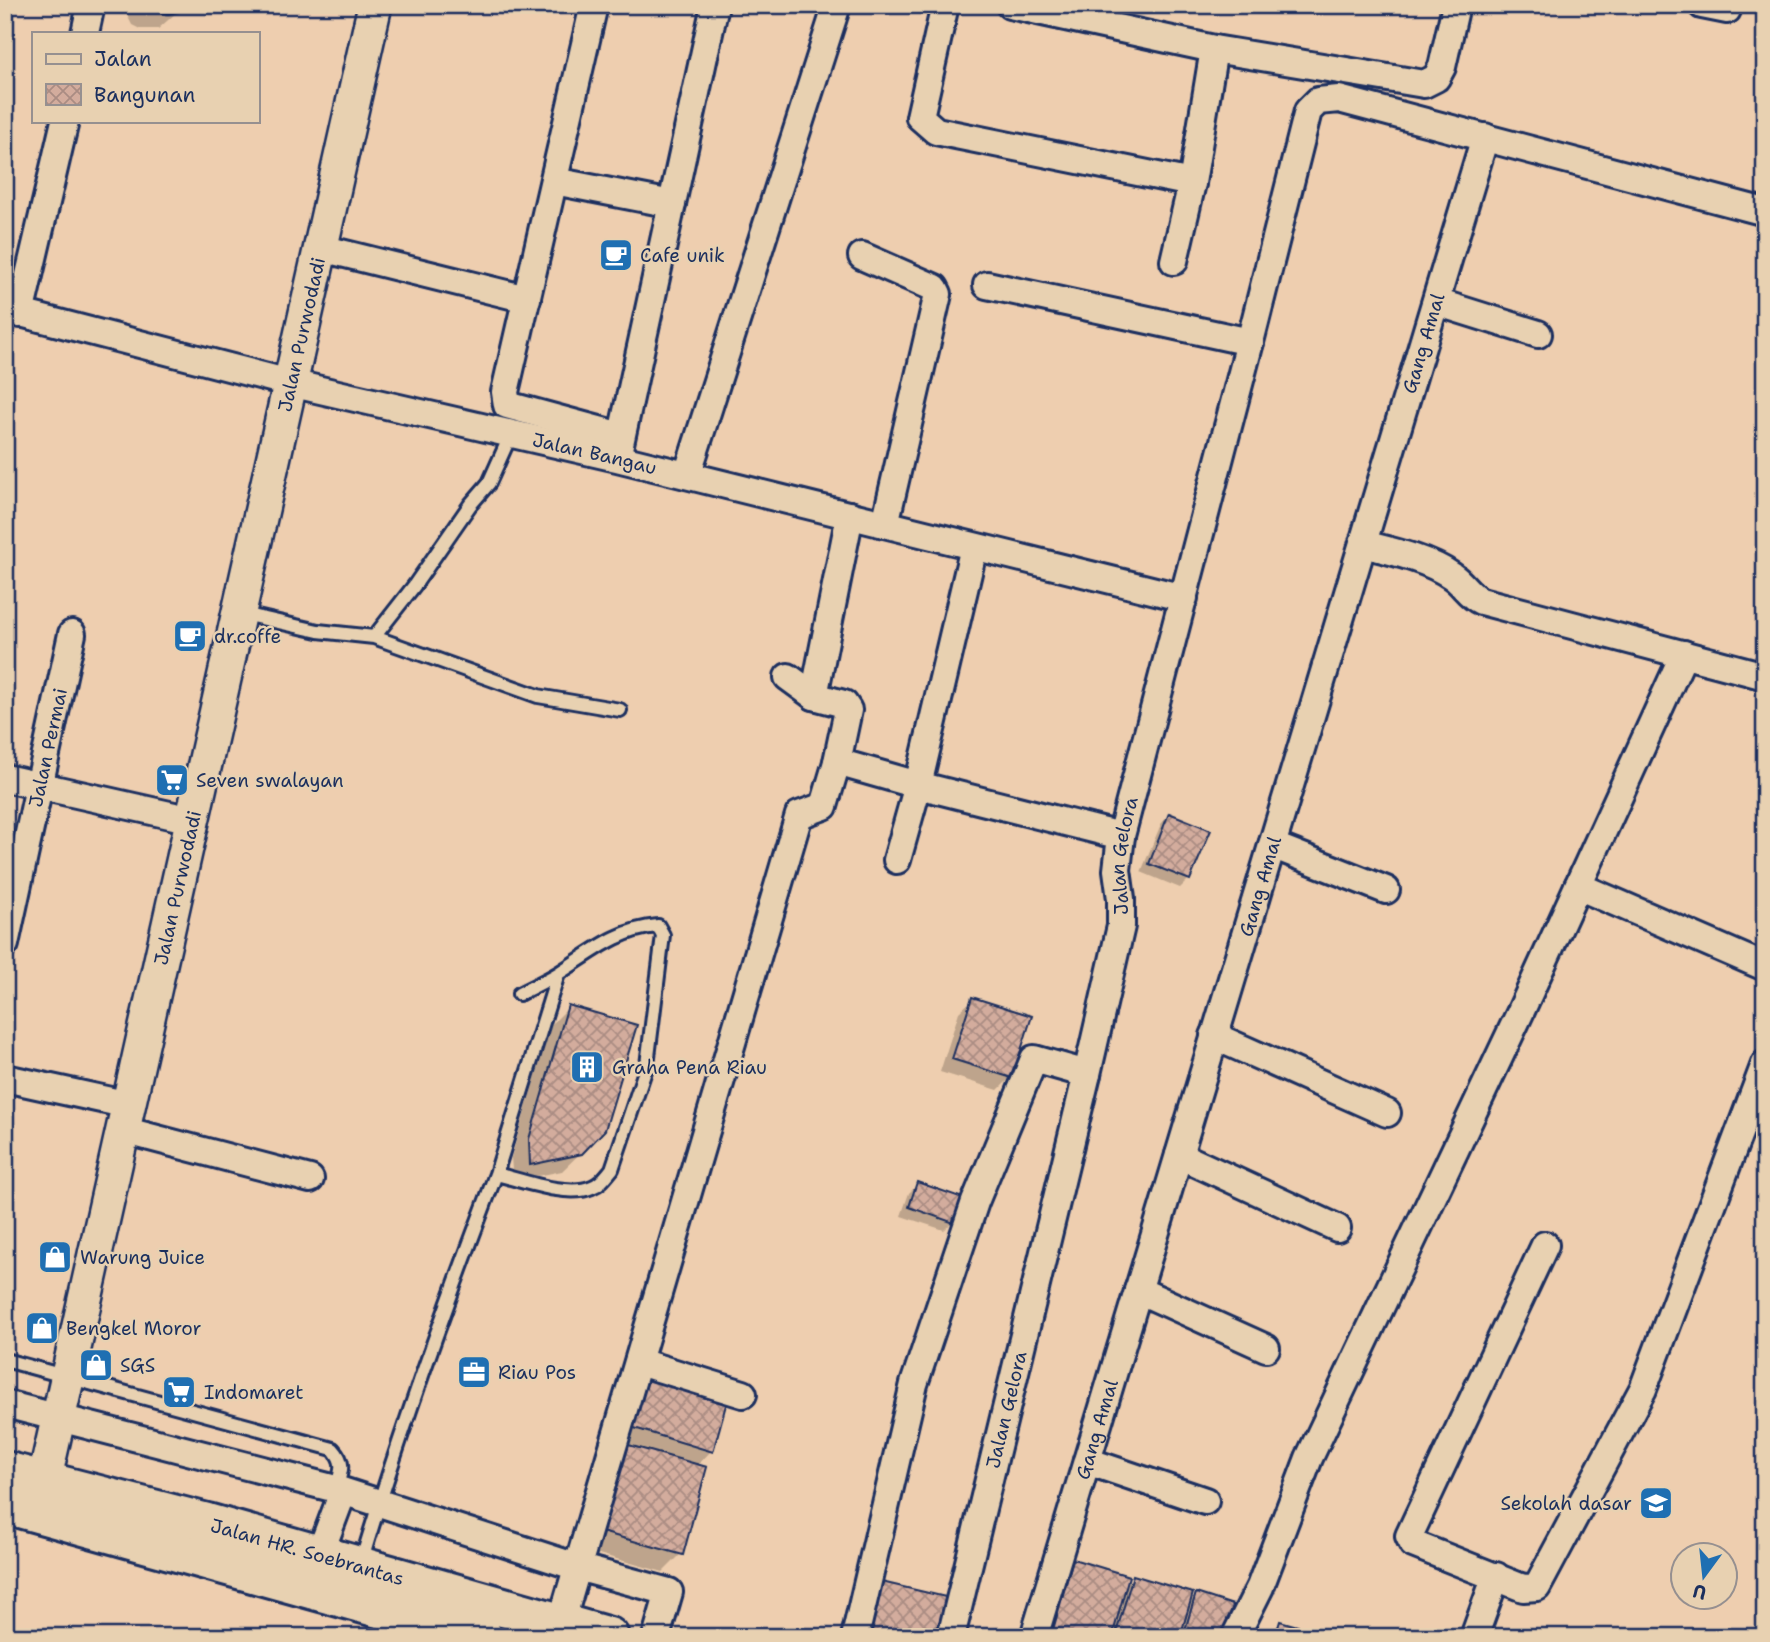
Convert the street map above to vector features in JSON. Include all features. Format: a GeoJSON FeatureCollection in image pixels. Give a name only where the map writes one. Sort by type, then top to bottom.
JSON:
{"type":"FeatureCollection","features":[{"type":"Feature","properties":{"kind":"main road","name":"Jalan HR. Soebrantas"},"geometry":{"type":"LineString","coordinates":[[5,1471],[207,1524],[609,1637]]}},
{"type":"Feature","properties":{"kind":"main road","name":"Jalan HR. Soebrantas"},"geometry":{"type":"LineString","coordinates":[[5,1504],[463,1634]]}},
{"type":"Feature","properties":{"kind":"street"},"geometry":{"type":"LineString","coordinates":[[85,32],[91,5]]}},
{"type":"Feature","properties":{"kind":"street","name":"Jalan Purwodadi"},"geometry":{"type":"LineString","coordinates":[[44,1482],[375,5]]}},
{"type":"Feature","properties":{"kind":"street"},"geometry":{"type":"LineString","coordinates":[[594,5],[505,392],[507,405],[619,447],[715,5]]}},
{"type":"Feature","properties":{"kind":"street"},"geometry":{"type":"LineString","coordinates":[[687,475],[837,5]]}},
{"type":"Feature","properties":{"kind":"street"},"geometry":{"type":"LineString","coordinates":[[945,5],[920,117],[936,131],[1192,184]]}},
{"type":"Feature","properties":{"kind":"street"},"geometry":{"type":"LineString","coordinates":[[1010,5],[1214,49],[1424,84],[1436,78],[1442,67],[1456,5]]}},
{"type":"Feature","properties":{"kind":"street"},"geometry":{"type":"LineString","coordinates":[[1174,261],[1192,184],[1214,49]]}},
{"type":"Feature","properties":{"kind":"street","name":"Jalan Gelora"},"geometry":{"type":"LineString","coordinates":[[951,1637],[1121,926],[1122,899],[1117,870],[1121,836],[1308,111],[1318,101],[1339,99],[1765,212]]}},
{"type":"Feature","properties":{"kind":"street"},"geometry":{"type":"LineString","coordinates":[[13,311],[65,122]]}},
{"type":"Feature","properties":{"kind":"street","name":"Gang Amal"},"geometry":{"type":"LineString","coordinates":[[1034,1637],[1485,137]]}},
{"type":"Feature","properties":{"kind":"street"},"geometry":{"type":"LineString","coordinates":[[554,181],[672,204]]}},
{"type":"Feature","properties":{"kind":"street"},"geometry":{"type":"LineString","coordinates":[[321,248],[527,299]]}},
{"type":"Feature","properties":{"kind":"street"},"geometry":{"type":"LineString","coordinates":[[862,256],[935,288],[937,294],[885,524]]}},
{"type":"Feature","properties":{"kind":"street"},"geometry":{"type":"LineString","coordinates":[[987,285],[1250,342]]}},
{"type":"Feature","properties":{"kind":"street"},"geometry":{"type":"LineString","coordinates":[[1436,302],[1538,334]]}},
{"type":"Feature","properties":{"kind":"street","name":"Jalan Bangau"},"geometry":{"type":"LineString","coordinates":[[13,311],[290,383],[511,434],[619,447],[687,475],[1184,598]]}},
{"type":"Feature","properties":{"kind":"street"},"geometry":{"type":"LineString","coordinates":[[814,695],[850,515]]}},
{"type":"Feature","properties":{"kind":"street"},"geometry":{"type":"LineString","coordinates":[[1363,544],[1408,556],[1452,575],[1471,597],[1481,601],[1765,676]]}},
{"type":"Feature","properties":{"kind":"street"},"geometry":{"type":"LineString","coordinates":[[897,860],[918,785],[974,547]]}},
{"type":"Feature","properties":{"kind":"street","name":"Jalan Permai"},"geometry":{"type":"LineString","coordinates":[[5,944],[72,635]]}},
{"type":"Feature","properties":{"kind":"street"},"geometry":{"type":"LineString","coordinates":[[1235,1637],[1260,1587],[1309,1458],[1684,654]]}},
{"type":"Feature","properties":{"kind":"street"},"geometry":{"type":"LineString","coordinates":[[561,1623],[799,815],[824,806],[837,762],[848,710],[844,704],[814,695],[788,677]]}},
{"type":"Feature","properties":{"kind":"street"},"geometry":{"type":"LineString","coordinates":[[837,762],[1121,836]]}},
{"type":"Feature","properties":{"kind":"street"},"geometry":{"type":"LineString","coordinates":[[5,779],[192,820]]}},
{"type":"Feature","properties":{"kind":"street"},"geometry":{"type":"LineString","coordinates":[[1272,845],[1385,890]]}},
{"type":"Feature","properties":{"kind":"street"},"geometry":{"type":"LineString","coordinates":[[1578,886],[1765,967]]}},
{"type":"Feature","properties":{"kind":"street"},"geometry":{"type":"LineString","coordinates":[[1214,1037],[1387,1114]]}},
{"type":"Feature","properties":{"kind":"street"},"geometry":{"type":"LineString","coordinates":[[855,1637],[914,1384],[975,1202],[1004,1130],[1034,1059],[1087,1074]]}},
{"type":"Feature","properties":{"kind":"street"},"geometry":{"type":"LineString","coordinates":[[1545,1245],[1409,1536],[1413,1544],[1524,1588],[1537,1587],[1643,1389],[1765,1064]]}},
{"type":"Feature","properties":{"kind":"street"},"geometry":{"type":"LineString","coordinates":[[5,1078],[310,1179]]}},
{"type":"Feature","properties":{"kind":"street"},"geometry":{"type":"LineString","coordinates":[[1179,1155],[1337,1228]]}},
{"type":"Feature","properties":{"kind":"street"},"geometry":{"type":"LineString","coordinates":[[1138,1290],[1266,1348]]}},
{"type":"Feature","properties":{"kind":"street"},"geometry":{"type":"LineString","coordinates":[[639,1362],[743,1394]]}},
{"type":"Feature","properties":{"kind":"street"},"geometry":{"type":"LineString","coordinates":[[5,1404],[339,1491],[577,1567],[669,1592],[656,1637]]}},
{"type":"Feature","properties":{"kind":"street"},"geometry":{"type":"LineString","coordinates":[[1087,1461],[1205,1501]]}},
{"type":"Feature","properties":{"kind":"street"},"geometry":{"type":"LineString","coordinates":[[319,1556],[339,1491]]}},
{"type":"Feature","properties":{"kind":"street"},"geometry":{"type":"LineString","coordinates":[[1475,1637],[1496,1577]]}},
{"type":"Feature","properties":{"kind":"lane"},"geometry":{"type":"LineString","coordinates":[[374,637],[489,483],[511,434]]}},
{"type":"Feature","properties":{"kind":"lane"},"geometry":{"type":"LineString","coordinates":[[239,613],[317,631],[374,637],[538,696],[620,710]]}},
{"type":"Feature","properties":{"kind":"lane"},"geometry":{"type":"LineString","coordinates":[[496,1174],[561,1190],[590,1189],[601,1182],[612,1169],[647,1065],[663,935],[658,926],[647,927],[603,943],[558,974],[519,994]]}},
{"type":"Feature","properties":{"kind":"lane"},"geometry":{"type":"LineString","coordinates":[[360,1567],[464,1254],[496,1174],[558,974]]}},
{"type":"Feature","properties":{"kind":"lane"},"geometry":{"type":"LineString","coordinates":[[5,1360],[333,1449],[343,1466],[339,1491]]}},
{"type":"Feature","properties":{"kind":"building"},"geometry":{"type":"Polygon","coordinates":[[[148,5],[188,5],[178,12],[168,14],[158,12],[148,5]]]}},
{"type":"Feature","properties":{"kind":"building"},"geometry":{"type":"Polygon","coordinates":[[[1169,813],[1211,830],[1190,880],[1149,864],[1169,813]]]}},
{"type":"Feature","properties":{"kind":"building"},"geometry":{"type":"Polygon","coordinates":[[[972,997],[1032,1016],[1012,1078],[952,1059],[972,997]]]}},
{"type":"Feature","properties":{"kind":"building","name":"Graha Pena Riau"},"geometry":{"type":"Polygon","coordinates":[[[568,1005],[637,1025],[605,1130],[582,1154],[530,1165],[529,1139],[568,1005]]]}},
{"type":"Feature","properties":{"kind":"building"},"geometry":{"type":"Polygon","coordinates":[[[917,1182],[963,1198],[954,1223],[909,1207],[917,1182]]]}},
{"type":"Feature","properties":{"kind":"building"},"geometry":{"type":"Polygon","coordinates":[[[644,1376],[727,1401],[713,1452],[631,1427],[644,1376]]]}},
{"type":"Feature","properties":{"kind":"building"},"geometry":{"type":"Polygon","coordinates":[[[625,1444],[707,1467],[683,1555],[598,1531],[625,1444]]]}},
{"type":"Feature","properties":{"kind":"building"},"geometry":{"type":"Polygon","coordinates":[[[1073,1559],[1129,1576],[1112,1637],[1051,1637],[1073,1559]]]}},
{"type":"Feature","properties":{"kind":"building"},"geometry":{"type":"Polygon","coordinates":[[[1133,1575],[1193,1593],[1180,1637],[1115,1637],[1133,1575]]]}},
{"type":"Feature","properties":{"kind":"building"},"geometry":{"type":"Polygon","coordinates":[[[873,1580],[950,1598],[942,1637],[861,1637],[873,1580]]]}},
{"type":"Feature","properties":{"kind":"building"},"geometry":{"type":"Polygon","coordinates":[[[1196,1593],[1233,1605],[1223,1637],[1183,1637],[1196,1593]]]}},
{"type":"Feature","properties":{"kind":"building"},"geometry":{"type":"Polygon","coordinates":[[[1280,1621],[1329,1635],[1329,1637],[1275,1637],[1280,1621]]]}},
{"type":"Feature","properties":{"kind":"place","name":"Cafe unik"},"geometry":{"type":"Point","coordinates":[616,255]}},
{"type":"Feature","properties":{"kind":"place","name":"dr.coffe"},"geometry":{"type":"Point","coordinates":[190,636]}},
{"type":"Feature","properties":{"kind":"place","name":"Seven swalayan"},"geometry":{"type":"Point","coordinates":[172,780]}},
{"type":"Feature","properties":{"kind":"place","name":"Graha Pena Riau"},"geometry":{"type":"Point","coordinates":[587,1067]}},
{"type":"Feature","properties":{"kind":"place","name":"Warung Juice"},"geometry":{"type":"Point","coordinates":[55,1257]}},
{"type":"Feature","properties":{"kind":"place","name":"Bengkel Moror"},"geometry":{"type":"Point","coordinates":[42,1328]}},
{"type":"Feature","properties":{"kind":"place","name":"SGS"},"geometry":{"type":"Point","coordinates":[96,1365]}},
{"type":"Feature","properties":{"kind":"place","name":"Riau Pos"},"geometry":{"type":"Point","coordinates":[474,1372]}},
{"type":"Feature","properties":{"kind":"place","name":"Indomaret"},"geometry":{"type":"Point","coordinates":[179,1392]}},
{"type":"Feature","properties":{"kind":"place","name":"Sekolah dasar"},"geometry":{"type":"Point","coordinates":[1656,1503]}}]}
